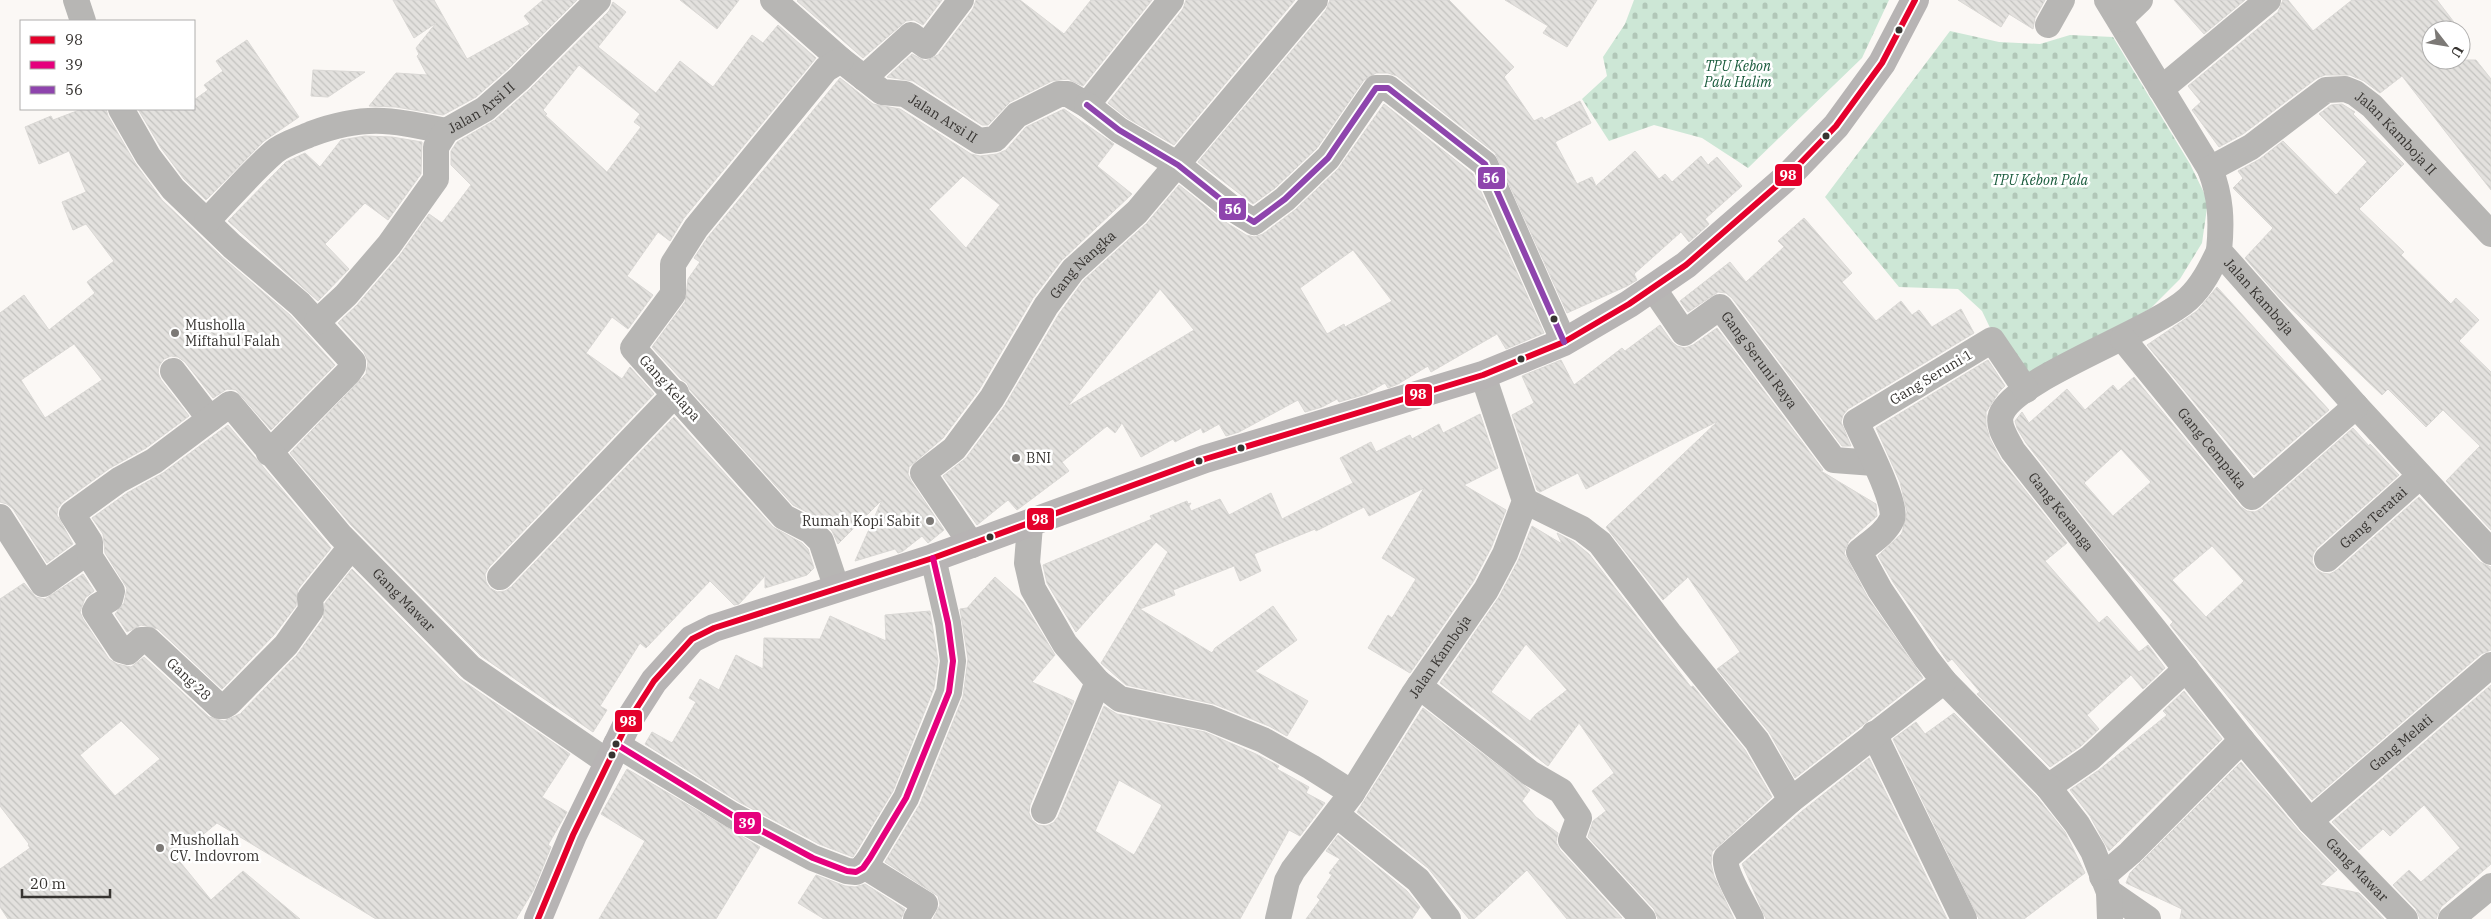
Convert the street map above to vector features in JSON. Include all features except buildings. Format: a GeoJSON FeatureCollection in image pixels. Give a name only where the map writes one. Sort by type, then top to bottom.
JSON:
{"type":"FeatureCollection","features":[{"type":"Feature","properties":{"kind":"street"},"geometry":{"type":"LineString","coordinates":[[76,0],[83,20]]}},
{"type":"Feature","properties":{"kind":"street","name":"Jalan Arsi II"},"geometry":{"type":"LineString","coordinates":[[317,322],[346,295],[389,245],[436,179],[436,147],[446,131],[485,109],[526,72],[598,0]]}},
{"type":"Feature","properties":{"kind":"street","name":"Jalan Arsi II"},"geometry":{"type":"LineString","coordinates":[[773,0],[841,60],[882,92],[905,94],[979,140],[995,139],[1017,115],[1059,94],[1068,94],[1087,105],[1119,130],[1178,165],[1233,209],[1250,220],[1258,220],[1285,199],[1328,158],[1376,88],[1388,88],[1485,164],[1564,342]]}},
{"type":"Feature","properties":{"kind":"street"},"geometry":{"type":"LineString","coordinates":[[864,78],[911,34],[926,46],[961,0]]}},
{"type":"Feature","properties":{"kind":"street"},"geometry":{"type":"LineString","coordinates":[[1087,105],[1170,0]]}},
{"type":"Feature","properties":{"kind":"street","name":"Gang Nangka"},"geometry":{"type":"LineString","coordinates":[[972,545],[923,473],[954,450],[992,398],[1046,306],[1073,270],[1137,212],[1315,0]]}},
{"type":"Feature","properties":{"kind":"street"},"geometry":{"type":"LineString","coordinates":[[538,919],[573,834],[613,753],[654,681],[692,639],[714,628],[1030,525],[1205,459],[1483,375],[1564,342],[1686,266],[1772,189],[1836,126],[1882,63],[1915,0]]}},
{"type":"Feature","properties":{"kind":"street"},"geometry":{"type":"LineString","coordinates":[[2048,25],[2062,0]]}},
{"type":"Feature","properties":{"kind":"street"},"geometry":{"type":"LineString","coordinates":[[2113,10],[2140,0]]}},
{"type":"Feature","properties":{"kind":"street"},"geometry":{"type":"LineString","coordinates":[[2161,89],[2268,0]]}},
{"type":"Feature","properties":{"kind":"street","name":"Jalan Kamboja"},"geometry":{"type":"LineString","coordinates":[[2113,10],[2210,169],[2217,186],[2221,207],[2219,251],[2356,406],[2491,552]]}},
{"type":"Feature","properties":{"kind":"street","name":"Gang Kelapa"},"geometry":{"type":"LineString","coordinates":[[837,589],[821,541],[811,531],[784,517],[734,462],[676,393],[633,348],[673,294],[673,264],[696,228],[826,69],[841,60]]}},
{"type":"Feature","properties":{"kind":"street","name":"Jalan Kamboja II"},"geometry":{"type":"LineString","coordinates":[[2210,169],[2251,147],[2326,90],[2345,88],[2372,106],[2491,234]]}},
{"type":"Feature","properties":{"kind":"street"},"geometry":{"type":"LineString","coordinates":[[122,110],[148,156],[173,189],[257,268],[300,304],[353,362],[353,366],[269,453]]}},
{"type":"Feature","properties":{"kind":"street"},"geometry":{"type":"LineString","coordinates":[[207,221],[276,151],[303,137],[331,127],[374,119],[389,119],[446,131]]}},
{"type":"Feature","properties":{"kind":"street","name":"Gang Kenanga"},"geometry":{"type":"LineString","coordinates":[[2219,251],[2211,268],[2189,298],[2164,317],[2123,339],[2055,371],[2026,390],[2003,410],[2000,418],[2004,435],[2013,451],[2242,740],[2310,821]]}},
{"type":"Feature","properties":{"kind":"street","name":"Gang Seruni Raya"},"geometry":{"type":"LineString","coordinates":[[1653,288],[1684,333],[1720,307],[1834,460],[1874,463]]}},
{"type":"Feature","properties":{"kind":"street","name":"Gang Cempaka"},"geometry":{"type":"LineString","coordinates":[[2123,339],[2252,497],[2356,406]]}},
{"type":"Feature","properties":{"kind":"street","name":"Gang Seruni 1"},"geometry":{"type":"LineString","coordinates":[[1874,463],[1856,422],[1992,340],[2026,390]]}},
{"type":"Feature","properties":{"kind":"street","name":"Gang Mawar"},"geometry":{"type":"LineString","coordinates":[[173,371],[269,453],[351,547],[471,668],[613,753],[813,858],[851,872],[856,872],[864,866]]}},
{"type":"Feature","properties":{"kind":"street"},"geometry":{"type":"LineString","coordinates":[[1483,375],[1525,501],[1582,529],[1600,543],[1669,633],[1757,741],[1791,800]]}},
{"type":"Feature","properties":{"kind":"street"},"geometry":{"type":"LineString","coordinates":[[500,577],[676,393]]}},
{"type":"Feature","properties":{"kind":"street","name":"Gang 28"},"geometry":{"type":"LineString","coordinates":[[220,411],[154,461],[119,480],[72,514],[90,542],[90,557],[112,594],[110,599],[98,606],[95,611],[121,650],[128,652],[141,640],[148,640],[219,706],[224,706],[286,645],[311,610],[310,598],[351,547]]}},
{"type":"Feature","properties":{"kind":"street"},"geometry":{"type":"LineString","coordinates":[[1874,463],[1892,503],[1894,514],[1892,520],[1880,535],[1859,552],[1885,598],[1944,681],[2048,787],[2077,824],[2093,851],[2105,884],[2110,919]]}},
{"type":"Feature","properties":{"kind":"street","name":"Gang Teratai"},"geometry":{"type":"LineString","coordinates":[[2327,559],[2420,476]]}},
{"type":"Feature","properties":{"kind":"street","name":"Jalan Kamboja"},"geometry":{"type":"LineString","coordinates":[[1278,919],[1287,881],[1352,793],[1419,686],[1486,590],[1505,554],[1525,501]]}},
{"type":"Feature","properties":{"kind":"street"},"geometry":{"type":"LineString","coordinates":[[0,517],[43,584],[90,550]]}},
{"type":"Feature","properties":{"kind":"street"},"geometry":{"type":"LineString","coordinates":[[1030,525],[1027,563],[1033,588],[1065,644],[1098,682],[1120,699],[1209,718],[1263,740],[1352,793]]}},
{"type":"Feature","properties":{"kind":"street"},"geometry":{"type":"LineString","coordinates":[[916,919],[925,904],[864,866],[906,798],[939,718],[953,675],[948,623],[933,558]]}},
{"type":"Feature","properties":{"kind":"street","name":"Gang Melati"},"geometry":{"type":"LineString","coordinates":[[2310,821],[2491,665]]}},
{"type":"Feature","properties":{"kind":"street"},"geometry":{"type":"LineString","coordinates":[[2048,787],[2090,758],[2186,669]]}},
{"type":"Feature","properties":{"kind":"street"},"geometry":{"type":"LineString","coordinates":[[1751,919],[1730,876],[1725,863],[1726,858],[1791,800],[1944,681]]}},
{"type":"Feature","properties":{"kind":"street"},"geometry":{"type":"LineString","coordinates":[[1044,811],[1098,682]]}},
{"type":"Feature","properties":{"kind":"street"},"geometry":{"type":"LineString","coordinates":[[1419,686],[1530,772],[1561,791],[1579,818],[1571,840],[1643,919]]}},
{"type":"Feature","properties":{"kind":"street"},"geometry":{"type":"LineString","coordinates":[[1874,734],[1964,919]]}},
{"type":"Feature","properties":{"kind":"street"},"geometry":{"type":"LineString","coordinates":[[2105,884],[2130,853],[2242,740]]}},
{"type":"Feature","properties":{"kind":"street"},"geometry":{"type":"LineString","coordinates":[[1336,815],[1418,880],[1448,919]]}},
{"type":"Feature","properties":{"kind":"street","name":"Gang Mawar"},"geometry":{"type":"LineString","coordinates":[[2310,821],[2405,919]]}},
{"type":"Feature","properties":{"kind":"street"},"geometry":{"type":"LineString","coordinates":[[2105,884],[2148,919]]}},
{"type":"Feature","properties":{"kind":"street"},"geometry":{"type":"LineString","coordinates":[[2451,919],[2491,886]]}},
{"type":"Feature","properties":{"kind":"green space","name":"TPU Kebon Pala Halim"},"geometry":{"type":"Polygon","coordinates":[[[1634,0],[1889,0],[1862,58],[1748,168],[1702,138],[1654,125],[1609,141],[1582,99],[1607,76],[1603,57],[1625,24],[1634,0]]]}},
{"type":"Feature","properties":{"kind":"green space","name":"TPU Kebon Pala"},"geometry":{"type":"Polygon","coordinates":[[[1950,31],[1999,42],[2040,44],[2070,35],[2113,37],[2190,164],[2208,201],[2202,243],[2180,279],[2151,308],[2027,381],[1993,334],[1982,311],[1958,289],[1899,287],[1825,197],[1950,31]]]}},
{"type":"Feature","properties":{"kind":"transit line","name":"98"},"geometry":{"type":"LineString","coordinates":[[538,919],[573,835],[629,720],[654,681],[692,639],[714,628],[933,558],[1205,459],[1483,375],[1564,342],[1629,304],[1686,265],[1787,177],[1836,126],[1882,63],[1915,0]]}},
{"type":"Feature","properties":{"kind":"transit line","name":"56"},"geometry":{"type":"LineString","coordinates":[[1087,105],[1119,130],[1178,165],[1233,209],[1254,222],[1285,199],[1328,158],[1376,88],[1388,88],[1485,164],[1564,342]]}},
{"type":"Feature","properties":{"kind":"transit line","name":"39"},"geometry":{"type":"LineString","coordinates":[[616,744],[732,815],[813,858],[847,871],[856,872],[863,868],[906,798],[949,692],[953,661],[948,623],[933,558]]}},
{"type":"Feature","properties":{"kind":"place","name":"Musholla Miftahul Falah"},"geometry":{"type":"Point","coordinates":[175,333]}},
{"type":"Feature","properties":{"kind":"place","name":"BNI"},"geometry":{"type":"Point","coordinates":[1016,458]}},
{"type":"Feature","properties":{"kind":"place","name":"Rumah Kopi Sabit"},"geometry":{"type":"Point","coordinates":[930,521]}},
{"type":"Feature","properties":{"kind":"place","name":"Mushollah CV. Indovrom"},"geometry":{"type":"Point","coordinates":[160,848]}}]}
